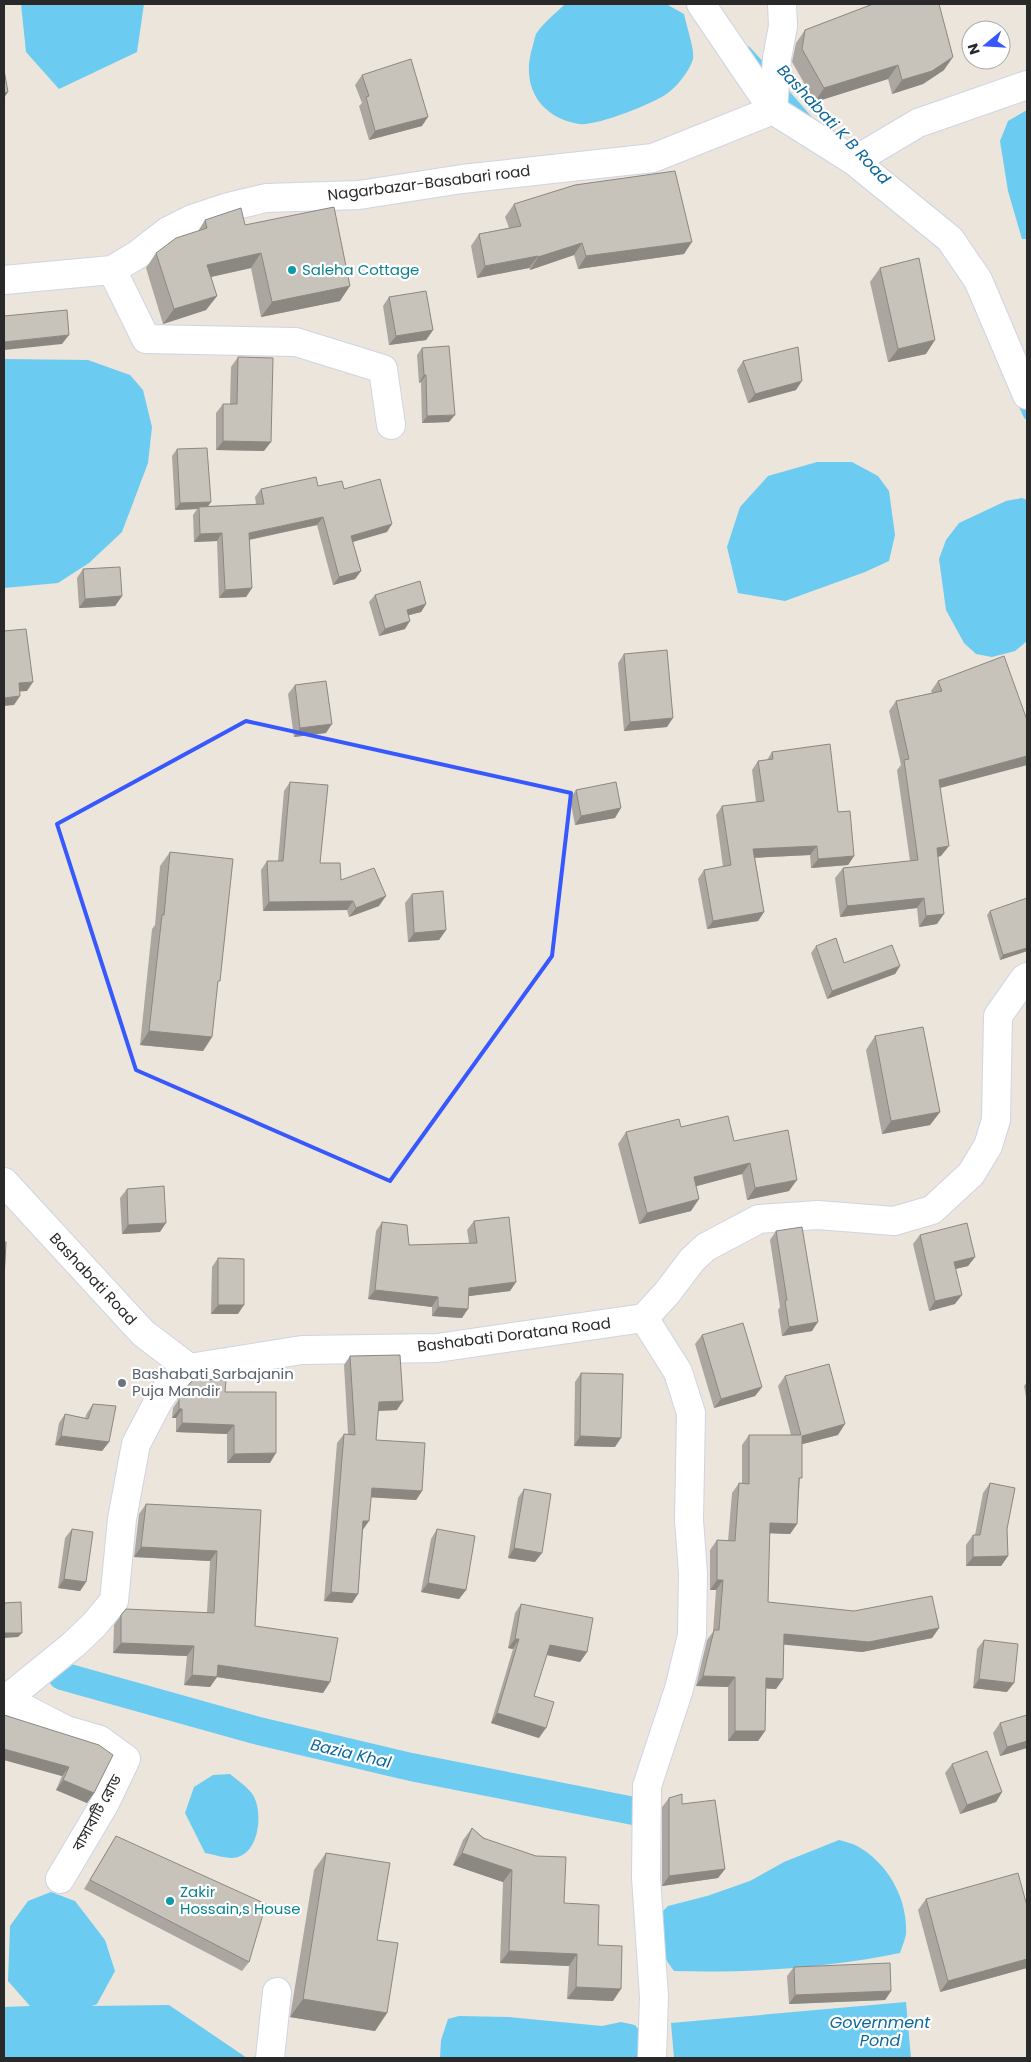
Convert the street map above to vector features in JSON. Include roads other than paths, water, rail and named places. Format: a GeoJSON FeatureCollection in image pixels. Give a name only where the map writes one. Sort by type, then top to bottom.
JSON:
{"type":"FeatureCollection","features":[{"type":"Feature","properties":{"kind":"street"},"geometry":{"type":"LineString","coordinates":[[701,4],[773,110],[854,160],[950,239],[978,280],[1027,396]]}},
{"type":"Feature","properties":{"kind":"street"},"geometry":{"type":"LineString","coordinates":[[773,110],[777,58],[783,26],[782,4]]}},
{"type":"Feature","properties":{"kind":"street"},"geometry":{"type":"LineString","coordinates":[[854,160],[918,123],[1027,85]]}},
{"type":"Feature","properties":{"kind":"street","name":"Nagarbazar-Basabari road"},"geometry":{"type":"LineString","coordinates":[[4,280],[112,270],[144,250],[168,231],[192,218],[266,198],[359,195],[462,179],[653,158],[773,110]]}},
{"type":"Feature","properties":{"kind":"street"},"geometry":{"type":"LineString","coordinates":[[112,270],[146,339],[296,342],[382,369],[391,425]]}},
{"type":"Feature","properties":{"kind":"street"},"geometry":{"type":"LineString","coordinates":[[652,2058],[654,1997],[646,1877],[646,1786],[679,1689],[692,1635],[693,1573],[689,1520],[691,1413],[678,1372],[644,1318],[667,1293],[692,1260],[706,1247],[759,1219],[818,1215],[894,1221],[932,1210],[971,1174],[988,1146],[996,1120],[998,1016],[1027,977]]}},
{"type":"Feature","properties":{"kind":"street","name":"Bashabati Road"},"geometry":{"type":"LineString","coordinates":[[4,1182],[143,1333],[189,1368]]}},
{"type":"Feature","properties":{"kind":"street","name":"Bashabati Doratana Road"},"geometry":{"type":"LineString","coordinates":[[189,1368],[302,1350],[437,1348],[644,1318]]}},
{"type":"Feature","properties":{"kind":"street"},"geometry":{"type":"LineString","coordinates":[[4,1700],[73,1645],[94,1625],[114,1601],[122,1519],[136,1444],[159,1400],[172,1381],[189,1368]]}},
{"type":"Feature","properties":{"kind":"street","name":"বাসাবাটি রোড"},"geometry":{"type":"LineString","coordinates":[[4,1700],[66,1730],[100,1740],[126,1759],[105,1803],[60,1879]]}},
{"type":"Feature","properties":{"kind":"street"},"geometry":{"type":"LineString","coordinates":[[270,2058],[277,1992]]}},
{"type":"Feature","properties":{"kind":"water"},"geometry":{"type":"Polygon","coordinates":[[[21,4],[144,4],[137,52],[59,89],[26,52],[21,4]]]}},
{"type":"Feature","properties":{"kind":"water"},"geometry":{"type":"Polygon","coordinates":[[[565,4],[666,4],[684,14],[693,50],[691,64],[682,79],[669,92],[647,104],[598,122],[579,124],[566,121],[545,108],[538,100],[532,89],[529,65],[536,34],[565,4]]]}},
{"type":"Feature","properties":{"kind":"water"},"geometry":{"type":"Polygon","coordinates":[[[1027,110],[1027,239],[1022,239],[1008,191],[1000,141],[1008,121],[1027,110]]]}},
{"type":"Feature","properties":{"kind":"water"},"geometry":{"type":"Polygon","coordinates":[[[4,359],[88,360],[130,375],[143,390],[152,427],[148,463],[122,532],[89,563],[58,583],[4,588],[4,359]]]}},
{"type":"Feature","properties":{"kind":"water"},"geometry":{"type":"Polygon","coordinates":[[[817,462],[852,462],[878,476],[889,491],[895,535],[889,561],[865,572],[785,601],[738,593],[727,547],[740,507],[768,476],[817,462]]]}},
{"type":"Feature","properties":{"kind":"water"},"geometry":{"type":"Polygon","coordinates":[[[1022,498],[1027,500],[1027,641],[1015,651],[992,657],[976,654],[964,643],[946,610],[939,559],[946,540],[959,523],[1006,501],[1022,498]]]}},
{"type":"Feature","properties":{"kind":"water"},"geometry":{"type":"Polygon","coordinates":[[[230,1774],[251,1792],[258,1812],[257,1833],[253,1842],[241,1856],[232,1858],[205,1853],[185,1813],[194,1787],[213,1775],[230,1774]]]}},
{"type":"Feature","properties":{"kind":"water"},"geometry":{"type":"Polygon","coordinates":[[[839,1840],[855,1845],[868,1853],[887,1872],[894,1883],[900,1895],[906,1921],[906,1934],[900,1953],[816,1966],[731,1971],[674,1971],[655,1944],[657,1917],[668,1906],[707,1896],[750,1881],[784,1862],[839,1840]]]}},
{"type":"Feature","properties":{"kind":"water"},"geometry":{"type":"Polygon","coordinates":[[[51,1892],[75,1901],[105,1940],[115,1971],[97,2004],[92,2006],[169,2005],[247,2058],[4,2058],[4,2007],[30,2006],[8,1981],[10,1926],[28,1901],[51,1892]]]}},
{"type":"Feature","properties":{"kind":"water","name":"Government Pond"},"geometry":{"type":"Polygon","coordinates":[[[906,2002],[911,2058],[674,2058],[671,2023],[906,2002]]]}},
{"type":"Feature","properties":{"kind":"water"},"geometry":{"type":"Polygon","coordinates":[[[459,2016],[508,2017],[602,2026],[621,2022],[635,2025],[640,2031],[641,2058],[440,2058],[441,2040],[448,2019],[459,2016]]]}},
{"type":"Feature","properties":{"kind":"waterway","name":"Bashabati K B Road"},"geometry":{"type":"LineString","coordinates":[[747,50],[768,73]]}},
{"type":"Feature","properties":{"kind":"waterway","name":"Bashabati K B Road"},"geometry":{"type":"LineString","coordinates":[[782,89],[809,120]]}},
{"type":"Feature","properties":{"kind":"waterway","name":"Bashabati K B Road"},"geometry":{"type":"LineString","coordinates":[[1020,399],[1027,415]]}},
{"type":"Feature","properties":{"kind":"waterway","name":"Bazia Khal"},"geometry":{"type":"LineString","coordinates":[[62,1676],[255,1730],[411,1767],[644,1813]]}},
{"type":"Feature","properties":{"kind":"place","name":"Saleha Cottage"},"geometry":{"type":"Point","coordinates":[292,270]}},
{"type":"Feature","properties":{"kind":"place","name":"Bashabati Sarbajanin Puja Mandir"},"geometry":{"type":"Point","coordinates":[122,1383]}},
{"type":"Feature","properties":{"kind":"place","name":"Zakir Hossain,s House"},"geometry":{"type":"Point","coordinates":[170,1901]}}]}
